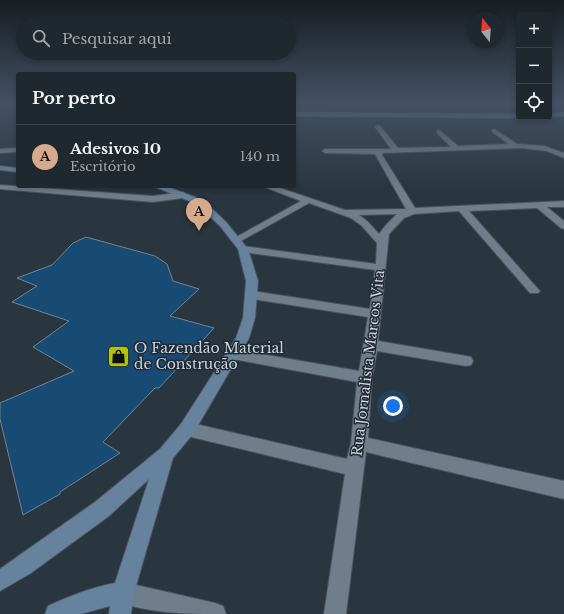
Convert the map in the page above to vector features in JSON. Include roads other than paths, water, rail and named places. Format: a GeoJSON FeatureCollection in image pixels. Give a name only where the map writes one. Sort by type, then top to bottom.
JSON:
{"type":"FeatureCollection","features":[{"type":"Feature","properties":{"kind":"main road"},"geometry":{"type":"LineString","coordinates":[[0,168],[16,170]]}},
{"type":"Feature","properties":{"kind":"main road"},"geometry":{"type":"LineString","coordinates":[[0,173],[16,170]]}},
{"type":"Feature","properties":{"kind":"main road"},"geometry":{"type":"LineString","coordinates":[[0,581],[24,566],[102,509],[166,454],[187,429],[242,338],[249,318],[252,281],[248,264],[239,244],[223,224],[204,206],[183,195],[163,188]]}},
{"type":"Feature","properties":{"kind":"main road"},"geometry":{"type":"LineString","coordinates":[[120,614],[123,593],[166,454]]}},
{"type":"Feature","properties":{"kind":"main road"},"geometry":{"type":"LineString","coordinates":[[56,614],[84,601],[103,595],[123,593]]}},
{"type":"Feature","properties":{"kind":"street"},"geometry":{"type":"LineString","coordinates":[[381,132],[396,151]]}},
{"type":"Feature","properties":{"kind":"street"},"geometry":{"type":"LineString","coordinates":[[439,132],[457,149]]}},
{"type":"Feature","properties":{"kind":"street"},"geometry":{"type":"LineString","coordinates":[[495,132],[517,147]]}},
{"type":"Feature","properties":{"kind":"street"},"geometry":{"type":"LineString","coordinates":[[325,151],[380,152],[517,147],[544,148],[556,151],[564,156]]}},
{"type":"Feature","properties":{"kind":"street"},"geometry":{"type":"LineString","coordinates":[[0,151],[16,150]]}},
{"type":"Feature","properties":{"kind":"street"},"geometry":{"type":"LineString","coordinates":[[380,152],[378,155],[412,211]]}},
{"type":"Feature","properties":{"kind":"street"},"geometry":{"type":"LineString","coordinates":[[0,187],[153,199],[183,195]]}},
{"type":"Feature","properties":{"kind":"street"},"geometry":{"type":"LineString","coordinates":[[271,188],[354,216],[365,224],[382,242]]}},
{"type":"Feature","properties":{"kind":"street"},"geometry":{"type":"LineString","coordinates":[[239,244],[307,201]]}},
{"type":"Feature","properties":{"kind":"street"},"geometry":{"type":"LineString","coordinates":[[344,212],[378,213],[564,204]]}},
{"type":"Feature","properties":{"kind":"street"},"geometry":{"type":"LineString","coordinates":[[540,206],[564,226]]}},
{"type":"Feature","properties":{"kind":"street"},"geometry":{"type":"LineString","coordinates":[[462,209],[534,291]]}},
{"type":"Feature","properties":{"kind":"street"},"geometry":{"type":"LineString","coordinates":[[382,242],[384,234],[389,227],[401,216],[412,211]]}},
{"type":"Feature","properties":{"kind":"street","name":"Rua Jornalista Marcos Vita"},"geometry":{"type":"LineString","coordinates":[[335,614],[354,468],[359,443],[365,378],[381,268],[382,242]]}},
{"type":"Feature","properties":{"kind":"street"},"geometry":{"type":"LineString","coordinates":[[239,244],[381,268]]}},
{"type":"Feature","properties":{"kind":"street"},"geometry":{"type":"LineString","coordinates":[[252,295],[374,314]]}},
{"type":"Feature","properties":{"kind":"street"},"geometry":{"type":"LineString","coordinates":[[371,345],[466,361]]}},
{"type":"Feature","properties":{"kind":"street"},"geometry":{"type":"LineString","coordinates":[[233,354],[365,378]]}},
{"type":"Feature","properties":{"kind":"street"},"geometry":{"type":"LineString","coordinates":[[187,429],[354,468]]}},
{"type":"Feature","properties":{"kind":"street"},"geometry":{"type":"LineString","coordinates":[[359,443],[564,490]]}},
{"type":"Feature","properties":{"kind":"street"},"geometry":{"type":"LineString","coordinates":[[123,593],[215,614]]}},
{"type":"Feature","properties":{"kind":"place","name":"Adesivos 10"},"geometry":{"type":"Point","coordinates":[199,231]}},
{"type":"Feature","properties":{"kind":"place","name":"O Fazendão Material de Construção"},"geometry":{"type":"Point","coordinates":[118,356]}}]}
